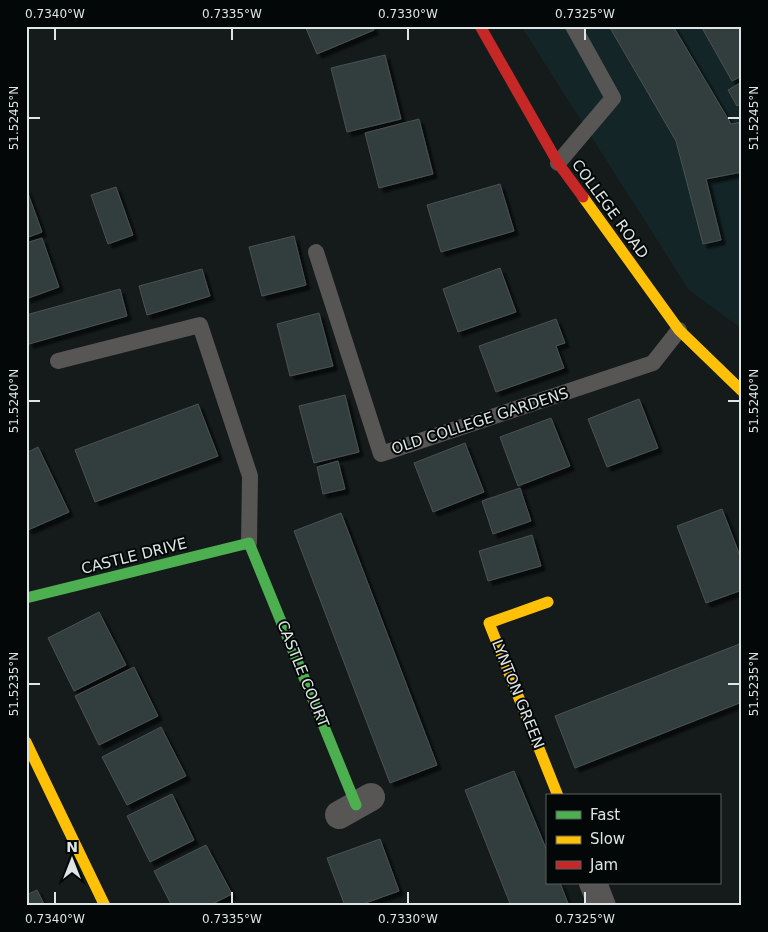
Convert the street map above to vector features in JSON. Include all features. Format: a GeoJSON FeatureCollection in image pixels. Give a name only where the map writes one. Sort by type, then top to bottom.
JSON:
{"type":"FeatureCollection","features":[{"type":"Feature","properties":{"kind":"street","name":"COLLEGE ROAD"},"geometry":{"type":"LineString","coordinates":[[480,26],[558,163],[679,330],[742,391]]}},
{"type":"Feature","properties":{"kind":"street","name":"CASTLE DRIVE"},"geometry":{"type":"LineString","coordinates":[[26,598],[249,543]]}},
{"type":"Feature","properties":{"kind":"street","name":"CASTLE COURT"},"geometry":{"type":"LineString","coordinates":[[249,543],[355,806]]}},
{"type":"Feature","properties":{"kind":"street","name":"LYNTON GREEN"},"geometry":{"type":"LineString","coordinates":[[548,602],[489,623],[557,794]]}},
{"type":"Feature","properties":{"kind":"street"},"geometry":{"type":"LineString","coordinates":[[26,742],[105,906]]}},
{"type":"Feature","properties":{"kind":"street"},"geometry":{"type":"LineString","coordinates":[[593,884],[602,906]]}},
{"type":"Feature","properties":{"kind":"lane"},"geometry":{"type":"LineString","coordinates":[[558,163],[613,98],[573,26]]}},
{"type":"Feature","properties":{"kind":"lane","name":"OLD COLLEGE GARDENS"},"geometry":{"type":"LineString","coordinates":[[316,252],[381,454],[653,363],[679,330]]}},
{"type":"Feature","properties":{"kind":"lane"},"geometry":{"type":"LineString","coordinates":[[58,361],[200,325],[250,476],[249,543]]}},
{"type":"Feature","properties":{"kind":"shaded area"},"geometry":{"type":"Polygon","coordinates":[[[521,26],[742,26],[742,329],[689,290],[521,26]]]}},
{"type":"Feature","properties":{"kind":"building"},"geometry":{"type":"Polygon","coordinates":[[[305,26],[372,26],[374,30],[317,54],[305,26]]]}},
{"type":"Feature","properties":{"kind":"building"},"geometry":{"type":"Polygon","coordinates":[[[609,26],[673,26],[731,124],[742,122],[742,172],[706,179],[721,240],[703,244],[676,141],[609,26]]]}},
{"type":"Feature","properties":{"kind":"building"},"geometry":{"type":"Polygon","coordinates":[[[701,26],[742,26],[742,76],[732,81],[701,26]]]}},
{"type":"Feature","properties":{"kind":"building"},"geometry":{"type":"Polygon","coordinates":[[[385,55],[401,119],[347,132],[331,68],[385,55]]]}},
{"type":"Feature","properties":{"kind":"building"},"geometry":{"type":"Polygon","coordinates":[[[742,82],[742,103],[737,106],[728,90],[742,82]]]}},
{"type":"Feature","properties":{"kind":"building"},"geometry":{"type":"Polygon","coordinates":[[[419,119],[433,174],[379,188],[365,133],[419,119]]]}},
{"type":"Feature","properties":{"kind":"building"},"geometry":{"type":"Polygon","coordinates":[[[500,184],[514,231],[441,252],[427,205],[500,184]]]}},
{"type":"Feature","properties":{"kind":"building"},"geometry":{"type":"Polygon","coordinates":[[[116,187],[133,235],[108,244],[91,195],[116,187]]]}},
{"type":"Feature","properties":{"kind":"building"},"geometry":{"type":"Polygon","coordinates":[[[26,188],[42,232],[26,238],[26,188]]]}},
{"type":"Feature","properties":{"kind":"building"},"geometry":{"type":"Polygon","coordinates":[[[294,236],[306,285],[262,296],[249,247],[294,236]]]}},
{"type":"Feature","properties":{"kind":"building"},"geometry":{"type":"Polygon","coordinates":[[[42,238],[59,287],[26,299],[26,243],[42,238]]]}},
{"type":"Feature","properties":{"kind":"building"},"geometry":{"type":"Polygon","coordinates":[[[500,268],[516,312],[458,332],[443,289],[500,268]]]}},
{"type":"Feature","properties":{"kind":"building"},"geometry":{"type":"Polygon","coordinates":[[[202,269],[210,296],[147,315],[139,286],[202,269]]]}},
{"type":"Feature","properties":{"kind":"building"},"geometry":{"type":"Polygon","coordinates":[[[120,289],[127,316],[29,344],[26,335],[26,315],[120,289]]]}},
{"type":"Feature","properties":{"kind":"building"},"geometry":{"type":"Polygon","coordinates":[[[319,313],[333,366],[290,376],[277,324],[319,313]]]}},
{"type":"Feature","properties":{"kind":"building"},"geometry":{"type":"Polygon","coordinates":[[[556,319],[565,343],[556,346],[564,368],[496,392],[479,346],[556,319]]]}},
{"type":"Feature","properties":{"kind":"building"},"geometry":{"type":"Polygon","coordinates":[[[345,395],[359,452],[314,463],[299,406],[345,395]]]}},
{"type":"Feature","properties":{"kind":"building"},"geometry":{"type":"Polygon","coordinates":[[[639,399],[658,448],[607,467],[588,419],[639,399]]]}},
{"type":"Feature","properties":{"kind":"building"},"geometry":{"type":"Polygon","coordinates":[[[198,404],[218,456],[95,502],[75,450],[198,404]]]}},
{"type":"Feature","properties":{"kind":"building"},"geometry":{"type":"Polygon","coordinates":[[[551,418],[570,466],[518,486],[500,437],[551,418]]]}},
{"type":"Feature","properties":{"kind":"building"},"geometry":{"type":"Polygon","coordinates":[[[465,443],[484,492],[433,512],[414,463],[465,443]]]}},
{"type":"Feature","properties":{"kind":"building"},"geometry":{"type":"Polygon","coordinates":[[[38,447],[69,512],[28,530],[26,526],[26,453],[38,447]]]}},
{"type":"Feature","properties":{"kind":"building"},"geometry":{"type":"Polygon","coordinates":[[[338,461],[345,489],[323,494],[317,467],[338,461]]]}},
{"type":"Feature","properties":{"kind":"building"},"geometry":{"type":"Polygon","coordinates":[[[520,488],[531,521],[493,534],[482,501],[520,488]]]}},
{"type":"Feature","properties":{"kind":"building"},"geometry":{"type":"Polygon","coordinates":[[[722,509],[742,561],[742,590],[706,603],[677,526],[722,509]]]}},
{"type":"Feature","properties":{"kind":"building"},"geometry":{"type":"Polygon","coordinates":[[[341,513],[437,765],[390,783],[294,531],[341,513]]]}},
{"type":"Feature","properties":{"kind":"building"},"geometry":{"type":"Polygon","coordinates":[[[532,535],[541,566],[488,581],[479,551],[532,535]]]}},
{"type":"Feature","properties":{"kind":"building"},"geometry":{"type":"Polygon","coordinates":[[[99,612],[126,665],[74,691],[48,638],[99,612]]]}},
{"type":"Feature","properties":{"kind":"building"},"geometry":{"type":"Polygon","coordinates":[[[742,643],[742,702],[575,768],[555,716],[742,643]]]}},
{"type":"Feature","properties":{"kind":"building"},"geometry":{"type":"Polygon","coordinates":[[[134,667],[158,716],[99,745],[75,696],[134,667]]]}},
{"type":"Feature","properties":{"kind":"building"},"geometry":{"type":"Polygon","coordinates":[[[161,727],[186,776],[127,805],[102,757],[161,727]]]}},
{"type":"Feature","properties":{"kind":"building"},"geometry":{"type":"Polygon","coordinates":[[[514,771],[546,849],[546,884],[560,884],[569,906],[511,906],[465,790],[514,771]]]}},
{"type":"Feature","properties":{"kind":"building"},"geometry":{"type":"Polygon","coordinates":[[[172,794],[194,840],[150,862],[127,816],[172,794]]]}},
{"type":"Feature","properties":{"kind":"building"},"geometry":{"type":"Polygon","coordinates":[[[380,839],[399,891],[357,906],[345,906],[327,858],[380,839]]]}},
{"type":"Feature","properties":{"kind":"building"},"geometry":{"type":"Polygon","coordinates":[[[206,845],[232,894],[208,906],[172,906],[154,871],[206,845]]]}},
{"type":"Feature","properties":{"kind":"building"},"geometry":{"type":"Polygon","coordinates":[[[37,890],[45,906],[26,906],[26,895],[37,890]]]}},
{"type":"Feature","properties":{"kind":"traffic: fast"},"geometry":{"type":"LineString","coordinates":[[26,598],[249,543],[356,805]]}},
{"type":"Feature","properties":{"kind":"traffic: slow"},"geometry":{"type":"LineString","coordinates":[[583,197],[679,330],[742,391]]}},
{"type":"Feature","properties":{"kind":"traffic: slow"},"geometry":{"type":"LineString","coordinates":[[548,602],[489,623],[557,794]]}},
{"type":"Feature","properties":{"kind":"traffic: slow"},"geometry":{"type":"LineString","coordinates":[[26,742],[105,906]]}},
{"type":"Feature","properties":{"kind":"traffic: jam"},"geometry":{"type":"LineString","coordinates":[[480,26],[558,163],[583,197]]}}]}
